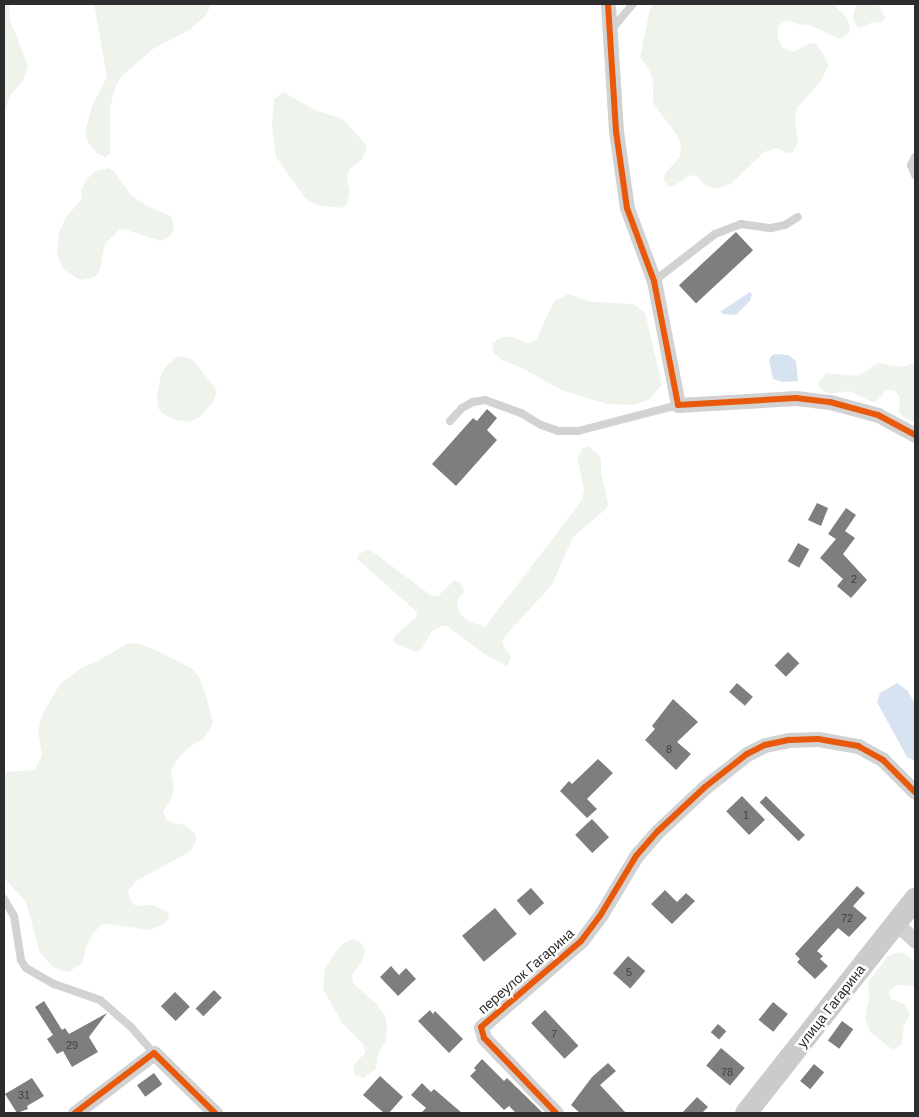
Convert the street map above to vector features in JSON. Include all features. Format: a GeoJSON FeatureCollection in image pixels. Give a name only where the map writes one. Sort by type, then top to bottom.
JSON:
{"type":"FeatureCollection","features":[{"type":"Feature","properties":{"kind":"main road","name":"улица Гагарина"},"geometry":{"type":"LineString","coordinates":[[746,1113],[915,899]]}},
{"type":"Feature","properties":{"kind":"street"},"geometry":{"type":"LineString","coordinates":[[608,4],[616,131],[627,208],[654,281],[678,405],[796,398],[830,402],[878,415],[915,435]]}},
{"type":"Feature","properties":{"kind":"street","name":"переулок Гагарина"},"geometry":{"type":"LineString","coordinates":[[556,1113],[484,1038],[481,1027],[581,941],[600,916],[636,856],[658,831],[705,787],[747,754],[765,745],[789,740],[818,739],[858,746],[883,760],[915,792]]}},
{"type":"Feature","properties":{"kind":"street"},"geometry":{"type":"LineString","coordinates":[[896,923],[915,940]]}},
{"type":"Feature","properties":{"kind":"street"},"geometry":{"type":"LineString","coordinates":[[75,1113],[154,1052],[215,1113]]}},
{"type":"Feature","properties":{"kind":"lane"},"geometry":{"type":"LineString","coordinates":[[610,31],[633,4]]}},
{"type":"Feature","properties":{"kind":"lane"},"geometry":{"type":"LineString","coordinates":[[915,157],[911,165],[915,175]]}},
{"type":"Feature","properties":{"kind":"lane"},"geometry":{"type":"LineString","coordinates":[[654,281],[715,234],[741,224],[771,228],[785,224],[798,217]]}},
{"type":"Feature","properties":{"kind":"lane"},"geometry":{"type":"LineString","coordinates":[[450,422],[462,408],[473,402],[485,400],[521,413],[541,425],[558,431],[578,431],[678,405]]}},
{"type":"Feature","properties":{"kind":"lane"},"geometry":{"type":"LineString","coordinates":[[4,899],[14,916],[21,960],[26,968],[54,984],[100,1000],[131,1026],[154,1052]]}},
{"type":"Feature","properties":{"kind":"shaded area"},"geometry":{"type":"Polygon","coordinates":[[[4,4],[9,4],[10,20],[28,66],[23,81],[10,96],[4,113],[4,4]]]}},
{"type":"Feature","properties":{"kind":"shaded area"},"geometry":{"type":"Polygon","coordinates":[[[94,4],[211,4],[207,14],[191,29],[153,49],[121,77],[115,88],[110,108],[110,153],[106,157],[99,155],[89,144],[85,133],[92,106],[107,77],[94,4]]]}},
{"type":"Feature","properties":{"kind":"shaded area"},"geometry":{"type":"Polygon","coordinates":[[[654,4],[833,4],[846,17],[850,27],[849,33],[840,39],[807,24],[801,25],[786,20],[778,27],[778,39],[783,48],[794,52],[810,43],[816,44],[827,60],[828,66],[821,81],[797,108],[795,120],[798,142],[793,152],[787,153],[776,148],[764,152],[731,184],[715,189],[705,185],[698,177],[690,175],[672,187],[668,186],[664,180],[665,173],[680,157],[681,145],[677,135],[653,103],[653,83],[650,72],[640,57],[650,9],[654,4]]]}},
{"type":"Feature","properties":{"kind":"shaded area"},"geometry":{"type":"Polygon","coordinates":[[[856,4],[878,4],[885,18],[881,23],[873,22],[860,28],[856,25],[853,18],[856,4]]]}},
{"type":"Feature","properties":{"kind":"shaded area"},"geometry":{"type":"Polygon","coordinates":[[[283,92],[315,110],[343,119],[367,146],[363,158],[349,170],[347,178],[350,192],[347,204],[342,208],[316,205],[305,198],[276,157],[272,125],[274,99],[283,92]]]}},
{"type":"Feature","properties":{"kind":"shaded area"},"geometry":{"type":"Polygon","coordinates":[[[108,168],[114,171],[131,195],[147,206],[171,216],[174,227],[171,235],[161,241],[123,229],[119,230],[105,244],[99,274],[92,278],[80,280],[63,269],[57,254],[59,233],[66,217],[82,199],[81,191],[87,179],[96,171],[108,168]]]}},
{"type":"Feature","properties":{"kind":"shaded area"},"geometry":{"type":"Polygon","coordinates":[[[568,294],[592,302],[633,304],[645,313],[662,384],[650,399],[635,405],[607,404],[561,390],[522,368],[502,360],[494,353],[492,343],[502,337],[512,337],[528,343],[536,340],[554,301],[568,294]]]}},
{"type":"Feature","properties":{"kind":"shaded area"},"geometry":{"type":"Polygon","coordinates":[[[178,356],[192,359],[217,390],[213,403],[198,418],[189,422],[175,420],[162,413],[158,408],[157,396],[161,375],[166,366],[178,356]]]}},
{"type":"Feature","properties":{"kind":"shaded area"},"geometry":{"type":"Polygon","coordinates":[[[878,363],[901,367],[915,363],[915,423],[905,418],[899,412],[900,397],[894,390],[886,390],[877,401],[872,402],[849,391],[829,394],[819,387],[818,383],[826,373],[858,376],[878,363]]]}},
{"type":"Feature","properties":{"kind":"shaded area"},"geometry":{"type":"Polygon","coordinates":[[[588,446],[599,455],[601,461],[601,472],[608,503],[607,508],[573,537],[552,585],[505,636],[502,643],[511,657],[507,666],[486,655],[447,626],[442,626],[432,631],[421,650],[416,652],[393,642],[394,637],[416,617],[417,612],[357,559],[359,554],[369,549],[432,596],[438,596],[454,580],[459,582],[464,592],[457,601],[459,612],[468,621],[485,627],[582,500],[584,489],[577,458],[583,448],[588,446]]]}},
{"type":"Feature","properties":{"kind":"shaded area"},"geometry":{"type":"Polygon","coordinates":[[[128,643],[140,644],[158,651],[191,668],[199,677],[206,695],[213,724],[203,739],[189,747],[176,761],[171,772],[174,784],[172,797],[163,812],[166,819],[173,823],[185,825],[192,831],[196,835],[196,841],[191,851],[136,881],[128,891],[131,902],[136,906],[152,905],[168,912],[169,918],[166,923],[149,930],[108,924],[101,925],[92,935],[86,948],[83,962],[69,972],[63,971],[53,967],[40,953],[26,902],[4,878],[4,772],[35,770],[42,755],[38,730],[43,713],[60,684],[83,667],[98,661],[128,643]]]}},
{"type":"Feature","properties":{"kind":"shaded area"},"geometry":{"type":"Polygon","coordinates":[[[354,939],[360,942],[365,949],[363,959],[352,975],[353,983],[377,1004],[385,1016],[387,1026],[386,1040],[378,1054],[376,1068],[364,1078],[355,1075],[353,1068],[365,1053],[364,1045],[342,1023],[323,989],[325,968],[345,942],[354,939]]]}},
{"type":"Feature","properties":{"kind":"shaded area"},"geometry":{"type":"Polygon","coordinates":[[[898,952],[904,953],[915,962],[915,986],[897,985],[889,991],[891,999],[905,1004],[910,1015],[904,1025],[902,1044],[893,1050],[870,1032],[865,1018],[869,998],[868,983],[887,957],[898,952]]]}},
{"type":"Feature","properties":{"kind":"water"},"geometry":{"type":"Polygon","coordinates":[[[750,292],[752,295],[750,301],[736,315],[722,314],[721,311],[750,292]]]}},
{"type":"Feature","properties":{"kind":"water"},"geometry":{"type":"Polygon","coordinates":[[[772,355],[788,355],[796,361],[798,381],[782,382],[773,379],[769,360],[772,355]]]}},
{"type":"Feature","properties":{"kind":"water"},"geometry":{"type":"Polygon","coordinates":[[[897,683],[908,691],[915,704],[915,759],[913,760],[907,757],[877,702],[880,693],[897,683]]]}},
{"type":"Feature","properties":{"kind":"building"},"geometry":{"type":"Polygon","coordinates":[[[736,232],[753,250],[696,303],[679,285],[736,232]]]}},
{"type":"Feature","properties":{"kind":"building"},"geometry":{"type":"Polygon","coordinates":[[[487,409],[497,418],[487,430],[497,440],[456,486],[432,464],[473,418],[477,421],[487,409]]]}},
{"type":"Feature","properties":{"kind":"building"},"geometry":{"type":"Polygon","coordinates":[[[817,503],[828,508],[821,526],[808,520],[817,503]]]}},
{"type":"Feature","properties":{"kind":"building"},"geometry":{"type":"Polygon","coordinates":[[[846,508],[856,515],[845,531],[855,538],[843,554],[867,580],[851,598],[837,586],[843,579],[820,558],[836,539],[828,534],[846,508]]]}},
{"type":"Feature","properties":{"kind":"building"},"geometry":{"type":"Polygon","coordinates":[[[798,543],[809,549],[799,568],[788,561],[798,543]]]}},
{"type":"Feature","properties":{"kind":"building"},"geometry":{"type":"Polygon","coordinates":[[[788,652],[799,663],[786,677],[775,665],[788,652]]]}},
{"type":"Feature","properties":{"kind":"building"},"geometry":{"type":"Polygon","coordinates":[[[737,683],[753,697],[745,706],[729,692],[737,683]]]}},
{"type":"Feature","properties":{"kind":"building"},"geometry":{"type":"Polygon","coordinates":[[[673,699],[698,722],[677,742],[691,754],[676,770],[645,740],[655,729],[652,726],[673,699]]]}},
{"type":"Feature","properties":{"kind":"building"},"geometry":{"type":"Polygon","coordinates":[[[598,759],[613,773],[587,799],[597,809],[587,818],[560,791],[569,781],[572,784],[598,759]]]}},
{"type":"Feature","properties":{"kind":"building"},"geometry":{"type":"Polygon","coordinates":[[[742,796],[765,820],[749,835],[726,811],[742,796]]]}},
{"type":"Feature","properties":{"kind":"building"},"geometry":{"type":"Polygon","coordinates":[[[766,796],[805,835],[799,841],[760,802],[766,796]]]}},
{"type":"Feature","properties":{"kind":"building"},"geometry":{"type":"Polygon","coordinates":[[[592,819],[609,837],[592,853],[575,835],[592,819]]]}},
{"type":"Feature","properties":{"kind":"building"},"geometry":{"type":"Polygon","coordinates":[[[857,886],[865,893],[853,906],[867,918],[849,937],[838,928],[817,951],[823,956],[820,959],[828,966],[815,979],[797,962],[800,959],[795,954],[857,886]]]}},
{"type":"Feature","properties":{"kind":"building"},"geometry":{"type":"Polygon","coordinates":[[[531,888],[544,903],[530,916],[517,900],[531,888]]]}},
{"type":"Feature","properties":{"kind":"building"},"geometry":{"type":"Polygon","coordinates":[[[665,890],[677,902],[686,893],[695,901],[672,924],[651,904],[665,890]]]}},
{"type":"Feature","properties":{"kind":"building"},"geometry":{"type":"Polygon","coordinates":[[[495,908],[517,934],[484,962],[462,936],[495,908]]]}},
{"type":"Feature","properties":{"kind":"building"},"geometry":{"type":"Polygon","coordinates":[[[628,956],[645,971],[630,988],[613,973],[628,956]]]}},
{"type":"Feature","properties":{"kind":"building"},"geometry":{"type":"Polygon","coordinates":[[[391,966],[399,975],[406,968],[416,979],[398,996],[380,977],[391,966]]]}},
{"type":"Feature","properties":{"kind":"building"},"geometry":{"type":"Polygon","coordinates":[[[214,990],[222,998],[203,1016],[196,1008],[214,990]]]}},
{"type":"Feature","properties":{"kind":"building"},"geometry":{"type":"Polygon","coordinates":[[[175,992],[190,1007],[176,1021],[161,1006],[175,992]]]}},
{"type":"Feature","properties":{"kind":"building"},"geometry":{"type":"Polygon","coordinates":[[[44,1001],[62,1030],[65,1028],[69,1034],[107,1013],[89,1037],[98,1052],[72,1067],[63,1051],[57,1054],[47,1039],[53,1035],[35,1007],[44,1001]]]}},
{"type":"Feature","properties":{"kind":"building"},"geometry":{"type":"Polygon","coordinates":[[[773,1002],[788,1014],[773,1032],[759,1020],[773,1002]]]}},
{"type":"Feature","properties":{"kind":"building"},"geometry":{"type":"Polygon","coordinates":[[[430,1010],[433,1014],[435,1011],[463,1039],[449,1053],[418,1021],[430,1010]]]}},
{"type":"Feature","properties":{"kind":"building"},"geometry":{"type":"Polygon","coordinates":[[[545,1010],[578,1046],[565,1059],[531,1023],[545,1010]]]}},
{"type":"Feature","properties":{"kind":"building"},"geometry":{"type":"Polygon","coordinates":[[[842,1021],[853,1029],[839,1049],[828,1040],[842,1021]]]}},
{"type":"Feature","properties":{"kind":"building"},"geometry":{"type":"Polygon","coordinates":[[[718,1024],[726,1031],[719,1040],[711,1032],[718,1024]]]}},
{"type":"Feature","properties":{"kind":"building"},"geometry":{"type":"Polygon","coordinates":[[[721,1048],[745,1068],[730,1086],[706,1066],[721,1048]]]}},
{"type":"Feature","properties":{"kind":"building"},"geometry":{"type":"Polygon","coordinates":[[[482,1059],[504,1081],[507,1078],[543,1113],[516,1113],[509,1106],[504,1110],[470,1076],[482,1059]]]}},
{"type":"Feature","properties":{"kind":"building"},"geometry":{"type":"Polygon","coordinates":[[[608,1063],[616,1071],[600,1085],[626,1113],[580,1113],[571,1105],[592,1077],[608,1063]]]}},
{"type":"Feature","properties":{"kind":"building"},"geometry":{"type":"Polygon","coordinates":[[[814,1064],[824,1072],[810,1089],[800,1081],[814,1064]]]}},
{"type":"Feature","properties":{"kind":"building"},"geometry":{"type":"Polygon","coordinates":[[[154,1073],[162,1084],[145,1097],[137,1085],[154,1073]]]}},
{"type":"Feature","properties":{"kind":"building"},"geometry":{"type":"Polygon","coordinates":[[[380,1076],[403,1097],[389,1113],[384,1113],[363,1095],[380,1076]]]}},
{"type":"Feature","properties":{"kind":"building"},"geometry":{"type":"Polygon","coordinates":[[[32,1078],[44,1096],[27,1106],[28,1109],[17,1113],[5,1094],[32,1078]]]}},
{"type":"Feature","properties":{"kind":"building"},"geometry":{"type":"Polygon","coordinates":[[[422,1083],[431,1092],[434,1089],[462,1113],[421,1113],[426,1108],[411,1095],[422,1083]]]}},
{"type":"Feature","properties":{"kind":"building"},"geometry":{"type":"Polygon","coordinates":[[[697,1097],[708,1107],[702,1113],[682,1113],[697,1097]]]}},
{"type":"Feature","properties":{"kind":"cycle path"},"geometry":{"type":"LineString","coordinates":[[608,4],[616,131],[627,208],[654,281],[678,405],[796,398],[830,402],[878,415],[915,435]]}},
{"type":"Feature","properties":{"kind":"cycle path"},"geometry":{"type":"LineString","coordinates":[[556,1113],[484,1038],[481,1027],[581,941],[600,916],[636,856],[658,831],[705,787],[747,754],[765,745],[789,740],[818,739],[858,746],[883,760],[915,792]]}},
{"type":"Feature","properties":{"kind":"cycle path"},"geometry":{"type":"LineString","coordinates":[[75,1113],[154,1053],[215,1113]]}}]}
